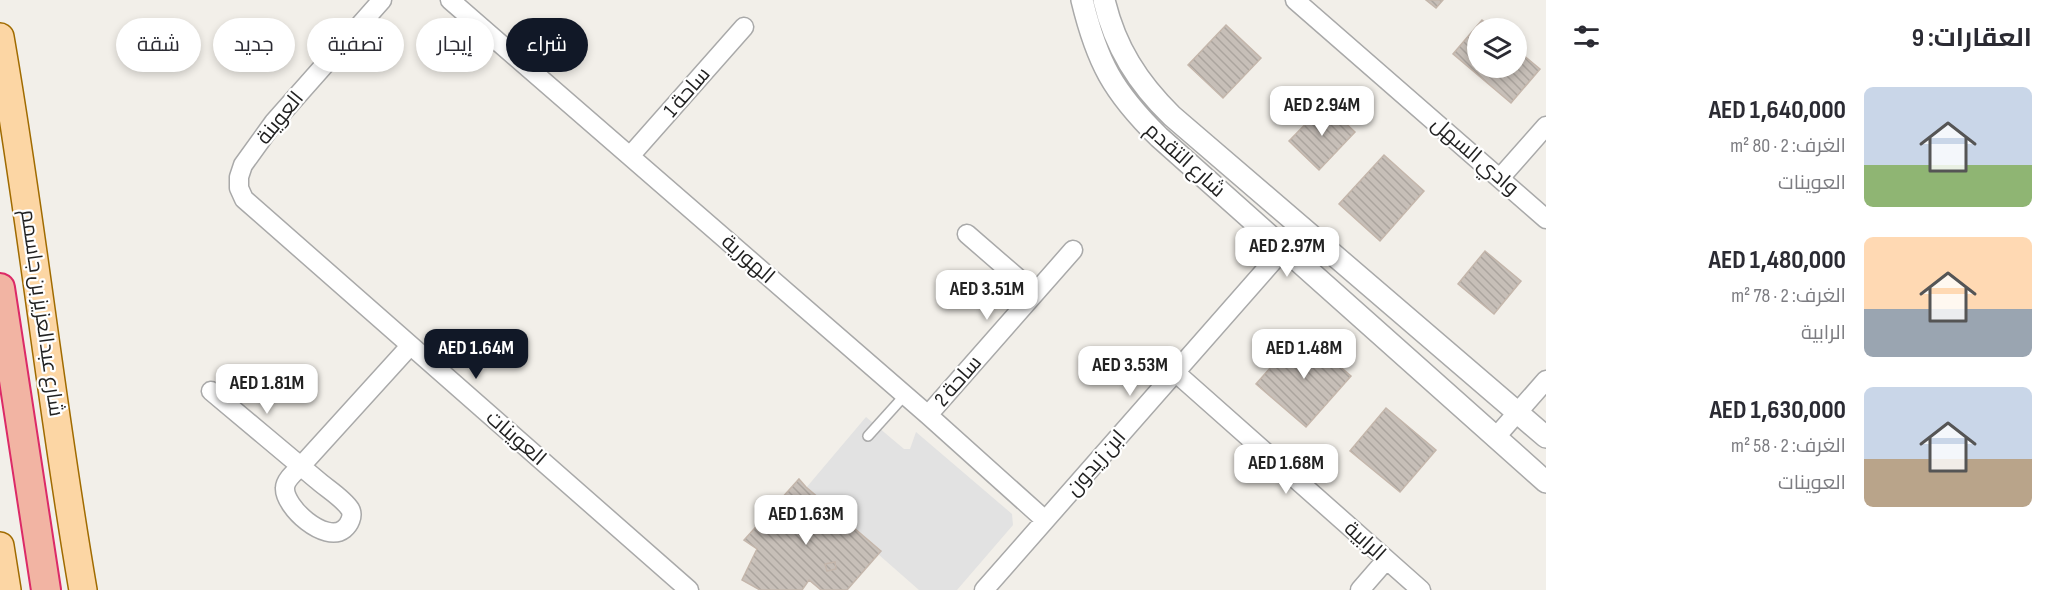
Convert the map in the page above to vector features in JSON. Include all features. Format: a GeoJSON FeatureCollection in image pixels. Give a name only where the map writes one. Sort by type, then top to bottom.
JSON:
{"type":"FeatureCollection","features":[{"type":"Feature","properties":{"kind":"highway"},"geometry":{"type":"LineString","coordinates":[[0,288],[46,590]]}},
{"type":"Feature","properties":{"kind":"main road","name":"شارع عبدالعزيز بن جاسمم"},"geometry":{"type":"LineString","coordinates":[[0,37],[35,257],[66,491],[83,590]]}},
{"type":"Feature","properties":{"kind":"main road"},"geometry":{"type":"LineString","coordinates":[[0,546],[7,590]]}},
{"type":"Feature","properties":{"kind":"street","name":"العوينة"},"geometry":{"type":"LineString","coordinates":[[239,188],[239,177],[243,165],[274,122],[382,0]]}},
{"type":"Feature","properties":{"kind":"street","name":"الهورية"},"geometry":{"type":"LineString","coordinates":[[450,0],[928,415],[1045,520]]}},
{"type":"Feature","properties":{"kind":"street","name":"شارع التقدم"},"geometry":{"type":"LineString","coordinates":[[1082,0],[1098,57],[1113,84],[1134,113],[1546,482]]}},
{"type":"Feature","properties":{"kind":"street","name":"شارع التقدم"},"geometry":{"type":"LineString","coordinates":[[1104,0],[1108,17],[1132,70],[1152,97],[1546,437]]}},
{"type":"Feature","properties":{"kind":"street","name":"وادي السهل"},"geometry":{"type":"LineString","coordinates":[[1295,0],[1546,219]]}},
{"type":"Feature","properties":{"kind":"street","name":"ساحة 1"},"geometry":{"type":"LineString","coordinates":[[630,156],[744,27]]}},
{"type":"Feature","properties":{"kind":"street"},"geometry":{"type":"LineString","coordinates":[[1500,178],[1546,126]]}},
{"type":"Feature","properties":{"kind":"street","name":"العوينات"},"geometry":{"type":"LineString","coordinates":[[239,188],[251,207],[689,590]]}},
{"type":"Feature","properties":{"kind":"street","name":"ابن زيدون"},"geometry":{"type":"LineString","coordinates":[[984,590],[1303,227]]}},
{"type":"Feature","properties":{"kind":"street"},"geometry":{"type":"LineString","coordinates":[[967,234],[1035,293]]}},
{"type":"Feature","properties":{"kind":"street","name":"ساحة 2"},"geometry":{"type":"LineString","coordinates":[[928,415],[1073,250]]}},
{"type":"Feature","properties":{"kind":"street"},"geometry":{"type":"LineString","coordinates":[[211,391],[301,466],[410,346]]}},
{"type":"Feature","properties":{"kind":"street","name":"الرابية"},"geometry":{"type":"LineString","coordinates":[[1175,372],[1421,590]]}},
{"type":"Feature","properties":{"kind":"street"},"geometry":{"type":"LineString","coordinates":[[1496,438],[1546,380]]}},
{"type":"Feature","properties":{"kind":"street"},"geometry":{"type":"LineString","coordinates":[[1360,590],[1386,560]]}},
{"type":"Feature","properties":{"kind":"lane"},"geometry":{"type":"LineString","coordinates":[[868,436],[905,395]]}},
{"type":"Feature","properties":{"kind":"shaded area"},"geometry":{"type":"Polygon","coordinates":[[[866,417],[904,449],[910,449],[916,432],[1012,514],[1013,525],[957,590],[919,590],[878,554],[881,550],[806,488],[866,417]]]}},
{"type":"Feature","properties":{"kind":"building"},"geometry":{"type":"Polygon","coordinates":[[[1426,0],[1443,0],[1436,8],[1426,0]]]}},
{"type":"Feature","properties":{"kind":"building"},"geometry":{"type":"Polygon","coordinates":[[[1226,25],[1261,58],[1223,98],[1188,65],[1226,25]]]}},
{"type":"Feature","properties":{"kind":"building"},"geometry":{"type":"Polygon","coordinates":[[[1467,38],[1467,66],[1453,54],[1467,38]]]}},
{"type":"Feature","properties":{"kind":"building"},"geometry":{"type":"Polygon","coordinates":[[[1527,58],[1540,69],[1511,103],[1481,78],[1527,78],[1527,58]]]}},
{"type":"Feature","properties":{"kind":"building"},"geometry":{"type":"Polygon","coordinates":[[[1325,104],[1355,132],[1319,170],[1289,141],[1325,104]]]}},
{"type":"Feature","properties":{"kind":"building"},"geometry":{"type":"Polygon","coordinates":[[[1384,155],[1424,191],[1380,241],[1339,204],[1384,155]]]}},
{"type":"Feature","properties":{"kind":"building"},"geometry":{"type":"Polygon","coordinates":[[[1485,251],[1521,281],[1494,314],[1458,284],[1485,251]]]}},
{"type":"Feature","properties":{"kind":"building"},"geometry":{"type":"Polygon","coordinates":[[[1301,333],[1351,376],[1306,427],[1256,384],[1301,333]]]}},
{"type":"Feature","properties":{"kind":"building"},"geometry":{"type":"Polygon","coordinates":[[[1386,408],[1436,450],[1400,492],[1350,451],[1386,408]]]}},
{"type":"Feature","properties":{"kind":"building"},"geometry":{"type":"Polygon","coordinates":[[[799,479],[881,551],[847,590],[821,590],[809,580],[802,590],[760,590],[742,580],[757,549],[744,540],[799,479]],[[835,562],[825,564],[827,571],[836,569],[835,562]]]}},
{"type":"Feature","properties":{"kind":"building"},"geometry":{"type":"Polygon","coordinates":[[[835,562],[836,569],[827,571],[825,564],[835,562]]]}}]}
